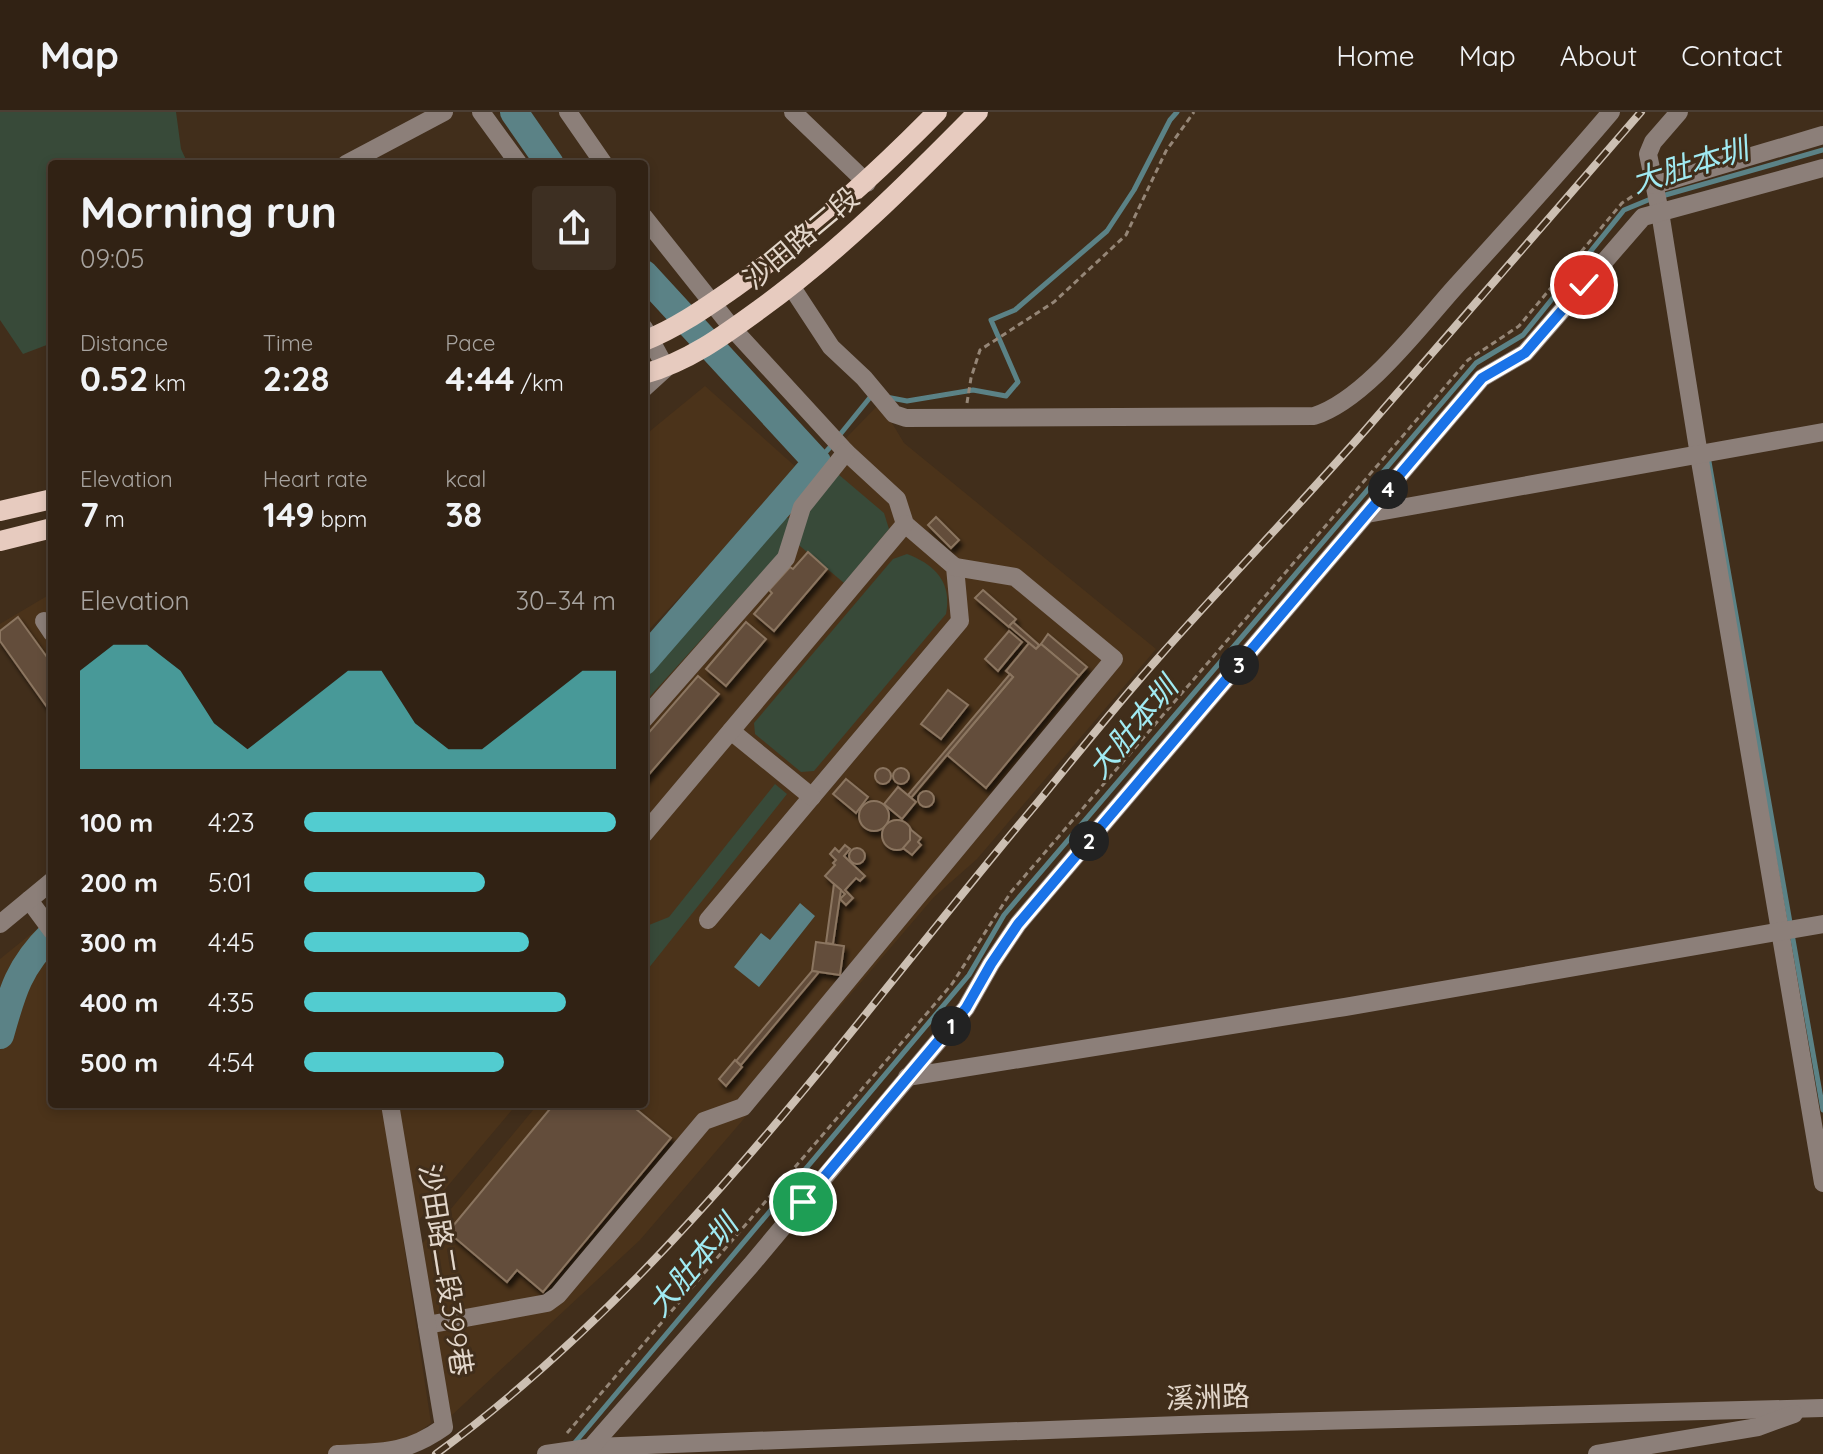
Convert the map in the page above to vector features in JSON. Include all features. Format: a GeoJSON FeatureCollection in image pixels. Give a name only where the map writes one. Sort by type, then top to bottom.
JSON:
{"type":"FeatureCollection","features":[{"type":"Feature","properties":{"kind":"main road","name":"沙田路二段"},"geometry":{"type":"LineString","coordinates":[[648,335],[696,314],[784,253],[867,183],[937,112]]}},
{"type":"Feature","properties":{"kind":"main road","name":"沙田路二段"},"geometry":{"type":"LineString","coordinates":[[666,368],[726,334],[791,286],[890,201],[978,112]]}},
{"type":"Feature","properties":{"kind":"main road"},"geometry":{"type":"LineString","coordinates":[[648,373],[666,368]]}},
{"type":"Feature","properties":{"kind":"main road"},"geometry":{"type":"LineString","coordinates":[[0,511],[48,500]]}},
{"type":"Feature","properties":{"kind":"main road"},"geometry":{"type":"LineString","coordinates":[[0,541],[48,529]]}},
{"type":"Feature","properties":{"kind":"street"},"geometry":{"type":"LineString","coordinates":[[354,160],[444,112]]}},
{"type":"Feature","properties":{"kind":"street"},"geometry":{"type":"LineString","coordinates":[[481,112],[516,160]]}},
{"type":"Feature","properties":{"kind":"street"},"geometry":{"type":"LineString","coordinates":[[568,112],[601,160]]}},
{"type":"Feature","properties":{"kind":"street"},"geometry":{"type":"LineString","coordinates":[[791,286],[831,347],[864,378],[894,414],[906,418],[1314,416],[1330,411],[1373,377],[1611,112]]}},
{"type":"Feature","properties":{"kind":"street"},"geometry":{"type":"LineString","coordinates":[[1679,112],[1653,142],[1648,154],[1823,1183]]}},
{"type":"Feature","properties":{"kind":"street"},"geometry":{"type":"LineString","coordinates":[[799,115],[867,183]]}},
{"type":"Feature","properties":{"kind":"street"},"geometry":{"type":"LineString","coordinates":[[1654,185],[1823,135]]}},
{"type":"Feature","properties":{"kind":"street"},"geometry":{"type":"LineString","coordinates":[[590,1450],[751,1265],[966,1008],[1018,924],[1482,378],[1525,353],[1643,217],[1823,168]]}},
{"type":"Feature","properties":{"kind":"street"},"geometry":{"type":"LineString","coordinates":[[427,1325],[547,1303],[558,1295],[704,1121],[743,1107],[1114,659],[1015,577],[955,567],[905,524],[897,499],[726,334],[696,314],[648,224]]}},
{"type":"Feature","properties":{"kind":"street"},"geometry":{"type":"LineString","coordinates":[[648,339],[666,368]]}},
{"type":"Feature","properties":{"kind":"street","name":"沙田路二段"},"geometry":{"type":"LineString","coordinates":[[648,384],[666,368]]}},
{"type":"Feature","properties":{"kind":"street"},"geometry":{"type":"LineString","coordinates":[[1367,514],[1823,432]]}},
{"type":"Feature","properties":{"kind":"street"},"geometry":{"type":"LineString","coordinates":[[648,714],[786,558],[802,507],[843,448]]}},
{"type":"Feature","properties":{"kind":"street"},"geometry":{"type":"LineString","coordinates":[[648,829],[905,524]]}},
{"type":"Feature","properties":{"kind":"street"},"geometry":{"type":"LineString","coordinates":[[708,920],[960,621],[955,567]]}},
{"type":"Feature","properties":{"kind":"street"},"geometry":{"type":"LineString","coordinates":[[731,731],[812,797]]}},
{"type":"Feature","properties":{"kind":"street"},"geometry":{"type":"LineString","coordinates":[[0,924],[48,884]]}},
{"type":"Feature","properties":{"kind":"street"},"geometry":{"type":"LineString","coordinates":[[29,900],[48,926]]}},
{"type":"Feature","properties":{"kind":"street"},"geometry":{"type":"LineString","coordinates":[[907,1077],[1360,1005],[1823,924]]}},
{"type":"Feature","properties":{"kind":"street","name":"沙田路二段399巷"},"geometry":{"type":"LineString","coordinates":[[391,1108],[444,1427],[433,1446]]}},
{"type":"Feature","properties":{"kind":"street"},"geometry":{"type":"LineString","coordinates":[[1597,1454],[1758,1427],[1816,1408]]}},
{"type":"Feature","properties":{"kind":"street","name":"溪洲路"},"geometry":{"type":"LineString","coordinates":[[547,1454],[1206,1424],[1816,1408]]}},
{"type":"Feature","properties":{"kind":"street"},"geometry":{"type":"LineString","coordinates":[[337,1454],[405,1451],[433,1446]]}},
{"type":"Feature","properties":{"kind":"path"},"geometry":{"type":"LineString","coordinates":[[964,418],[980,350],[1054,302],[1126,235],[1166,151],[1194,112]]}},
{"type":"Feature","properties":{"kind":"shaded area"},"geometry":{"type":"Polygon","coordinates":[[[705,386],[797,468],[778,493],[648,631],[648,433],[705,386]]]}},
{"type":"Feature","properties":{"kind":"shaded area"},"geometry":{"type":"Polygon","coordinates":[[[880,403],[904,443],[1156,649],[977,859],[934,897],[640,1240],[451,1416],[421,1245],[535,1108],[648,1108],[648,672],[848,436],[880,403]]]}},
{"type":"Feature","properties":{"kind":"shaded area"},"geometry":{"type":"Polygon","coordinates":[[[48,595],[48,708],[0,641],[0,624],[48,595]]]}},
{"type":"Feature","properties":{"kind":"shaded area"},"geometry":{"type":"Polygon","coordinates":[[[48,920],[48,1108],[514,1108],[403,1239],[431,1423],[389,1454],[0,1454],[0,959],[48,920]]]}},
{"type":"Feature","properties":{"kind":"green space"},"geometry":{"type":"Polygon","coordinates":[[[0,112],[176,112],[181,149],[186,160],[48,160],[48,345],[23,354],[0,320],[0,112]]]}},
{"type":"Feature","properties":{"kind":"green space"},"geometry":{"type":"Polygon","coordinates":[[[838,474],[884,513],[889,529],[844,583],[788,536],[783,549],[648,699],[648,652],[760,523],[793,517],[838,474]]]}},
{"type":"Feature","properties":{"kind":"green space"},"geometry":{"type":"Polygon","coordinates":[[[907,554],[940,576],[947,593],[946,614],[814,771],[801,772],[755,734],[754,723],[893,559],[907,554]]]}},
{"type":"Feature","properties":{"kind":"green space"},"geometry":{"type":"Polygon","coordinates":[[[775,784],[787,794],[648,969],[648,925],[669,917],[775,784]]]}},
{"type":"Feature","properties":{"kind":"water"},"geometry":{"type":"Polygon","coordinates":[[[800,903],[815,916],[759,987],[734,967],[761,933],[770,940],[800,903]]]}},
{"type":"Feature","properties":{"kind":"building"},"geometry":{"type":"Polygon","coordinates":[[[936,517],[959,540],[951,548],[928,525],[936,517]]]}},
{"type":"Feature","properties":{"kind":"building"},"geometry":{"type":"Polygon","coordinates":[[[808,552],[827,569],[774,631],[754,614],[772,593],[769,590],[808,552]]]}},
{"type":"Feature","properties":{"kind":"building"},"geometry":{"type":"Polygon","coordinates":[[[983,590],[1016,619],[1009,627],[975,598],[983,590]]]}},
{"type":"Feature","properties":{"kind":"building"},"geometry":{"type":"Polygon","coordinates":[[[18,617],[48,658],[48,708],[0,641],[0,631],[18,617]]]}},
{"type":"Feature","properties":{"kind":"building"},"geometry":{"type":"Polygon","coordinates":[[[746,622],[766,639],[726,686],[706,669],[746,622]]]}},
{"type":"Feature","properties":{"kind":"building"},"geometry":{"type":"Polygon","coordinates":[[[1013,622],[1039,645],[1036,649],[1009,626],[1013,622]]]}},
{"type":"Feature","properties":{"kind":"building"},"geometry":{"type":"Polygon","coordinates":[[[1009,631],[1022,642],[998,671],[985,659],[1009,631]]]}},
{"type":"Feature","properties":{"kind":"building"},"geometry":{"type":"Polygon","coordinates":[[[1048,634],[1087,667],[1079,676],[1041,644],[1048,634]]]}},
{"type":"Feature","properties":{"kind":"building"},"geometry":{"type":"Polygon","coordinates":[[[1029,643],[1036,649],[1041,644],[1079,676],[986,788],[947,755],[1013,677],[1006,671],[1029,643]]]}},
{"type":"Feature","properties":{"kind":"building"},"geometry":{"type":"Polygon","coordinates":[[[1010,674],[1013,677],[911,798],[908,795],[1010,674]]]}},
{"type":"Feature","properties":{"kind":"building"},"geometry":{"type":"Polygon","coordinates":[[[698,676],[719,694],[648,775],[648,733],[698,676]]]}},
{"type":"Feature","properties":{"kind":"building"},"geometry":{"type":"Polygon","coordinates":[[[948,690],[968,705],[941,739],[921,724],[948,690]]]}},
{"type":"Feature","properties":{"kind":"building"},"geometry":{"type":"Polygon","coordinates":[[[880,768],[886,768],[891,776],[889,782],[880,784],[875,779],[875,773],[880,768]]]}},
{"type":"Feature","properties":{"kind":"building"},"geometry":{"type":"Polygon","coordinates":[[[898,768],[904,768],[909,776],[907,782],[898,784],[893,779],[893,773],[898,768]]]}},
{"type":"Feature","properties":{"kind":"building"},"geometry":{"type":"Polygon","coordinates":[[[846,779],[868,797],[856,813],[833,794],[846,779]]]}},
{"type":"Feature","properties":{"kind":"building"},"geometry":{"type":"Polygon","coordinates":[[[898,787],[916,802],[902,819],[884,804],[898,787]]]}},
{"type":"Feature","properties":{"kind":"building"},"geometry":{"type":"Polygon","coordinates":[[[923,791],[929,791],[934,799],[932,805],[923,807],[918,802],[918,796],[923,791]]]}},
{"type":"Feature","properties":{"kind":"building"},"geometry":{"type":"Polygon","coordinates":[[[874,801],[884,806],[889,816],[884,826],[874,831],[864,826],[859,816],[864,806],[874,801]]]}},
{"type":"Feature","properties":{"kind":"building"},"geometry":{"type":"Polygon","coordinates":[[[897,820],[907,825],[912,835],[907,845],[897,850],[887,845],[882,835],[887,825],[897,820]]]}},
{"type":"Feature","properties":{"kind":"building"},"geometry":{"type":"Polygon","coordinates":[[[910,829],[921,838],[918,842],[921,845],[912,855],[903,848],[910,840],[910,829]]]}},
{"type":"Feature","properties":{"kind":"building"},"geometry":{"type":"Polygon","coordinates":[[[845,845],[850,849],[844,856],[865,876],[860,881],[856,878],[845,890],[853,898],[846,905],[840,899],[845,894],[825,876],[835,865],[836,860],[830,854],[835,848],[839,852],[845,845]]]}},
{"type":"Feature","properties":{"kind":"building"},"geometry":{"type":"Polygon","coordinates":[[[857,848],[865,856],[857,864],[849,856],[857,848]]]}},
{"type":"Feature","properties":{"kind":"building"},"geometry":{"type":"Polygon","coordinates":[[[834,884],[841,890],[833,944],[826,943],[834,884]]]}},
{"type":"Feature","properties":{"kind":"building"},"geometry":{"type":"Polygon","coordinates":[[[816,942],[844,946],[840,975],[812,971],[816,942]]]}},
{"type":"Feature","properties":{"kind":"building"},"geometry":{"type":"Polygon","coordinates":[[[812,971],[819,972],[741,1065],[736,1061],[812,971]]]}},
{"type":"Feature","properties":{"kind":"building"},"geometry":{"type":"Polygon","coordinates":[[[735,1060],[742,1067],[726,1086],[719,1079],[735,1060]]]}},
{"type":"Feature","properties":{"kind":"building"},"geometry":{"type":"Polygon","coordinates":[[[551,1108],[635,1108],[671,1138],[543,1292],[517,1270],[507,1282],[448,1232],[551,1108]]]}},
{"type":"Feature","properties":{"kind":"waterway"},"geometry":{"type":"LineString","coordinates":[[514,112],[547,160]]}},
{"type":"Feature","properties":{"kind":"waterway"},"geometry":{"type":"LineString","coordinates":[[886,397],[907,401],[973,390],[1006,396],[1018,382],[991,320],[1015,310],[1107,231],[1134,190],[1177,112]]}},
{"type":"Feature","properties":{"kind":"waterway","name":"大肚本圳"},"geometry":{"type":"LineString","coordinates":[[1662,196],[1823,150]]}},
{"type":"Feature","properties":{"kind":"waterway","name":"大肚本圳"},"geometry":{"type":"LineString","coordinates":[[572,1446],[969,975],[1004,915],[1476,363],[1523,335],[1624,210],[1653,198]]}},
{"type":"Feature","properties":{"kind":"waterway"},"geometry":{"type":"LineString","coordinates":[[648,278],[817,462],[648,656]]}},
{"type":"Feature","properties":{"kind":"waterway"},"geometry":{"type":"LineString","coordinates":[[838,437],[872,395]]}},
{"type":"Feature","properties":{"kind":"waterway"},"geometry":{"type":"LineString","coordinates":[[817,462],[832,445]]}},
{"type":"Feature","properties":{"kind":"waterway"},"geometry":{"type":"LineString","coordinates":[[1708,456],[1823,1110]]}},
{"type":"Feature","properties":{"kind":"waterway"},"geometry":{"type":"LineString","coordinates":[[0,1035],[18,980],[48,938]]}},
{"type":"Feature","properties":{"kind":"railway"},"geometry":{"type":"LineString","coordinates":[[436,1454],[523,1385],[605,1310],[682,1230],[828,1061],[1129,692],[1342,456],[1641,112]]}},
{"type":"Feature","properties":{"kind":"route"},"geometry":{"type":"LineString","coordinates":[[803,1202],[966,1008],[1018,924],[1482,378],[1525,353],[1584,285]]}}]}
